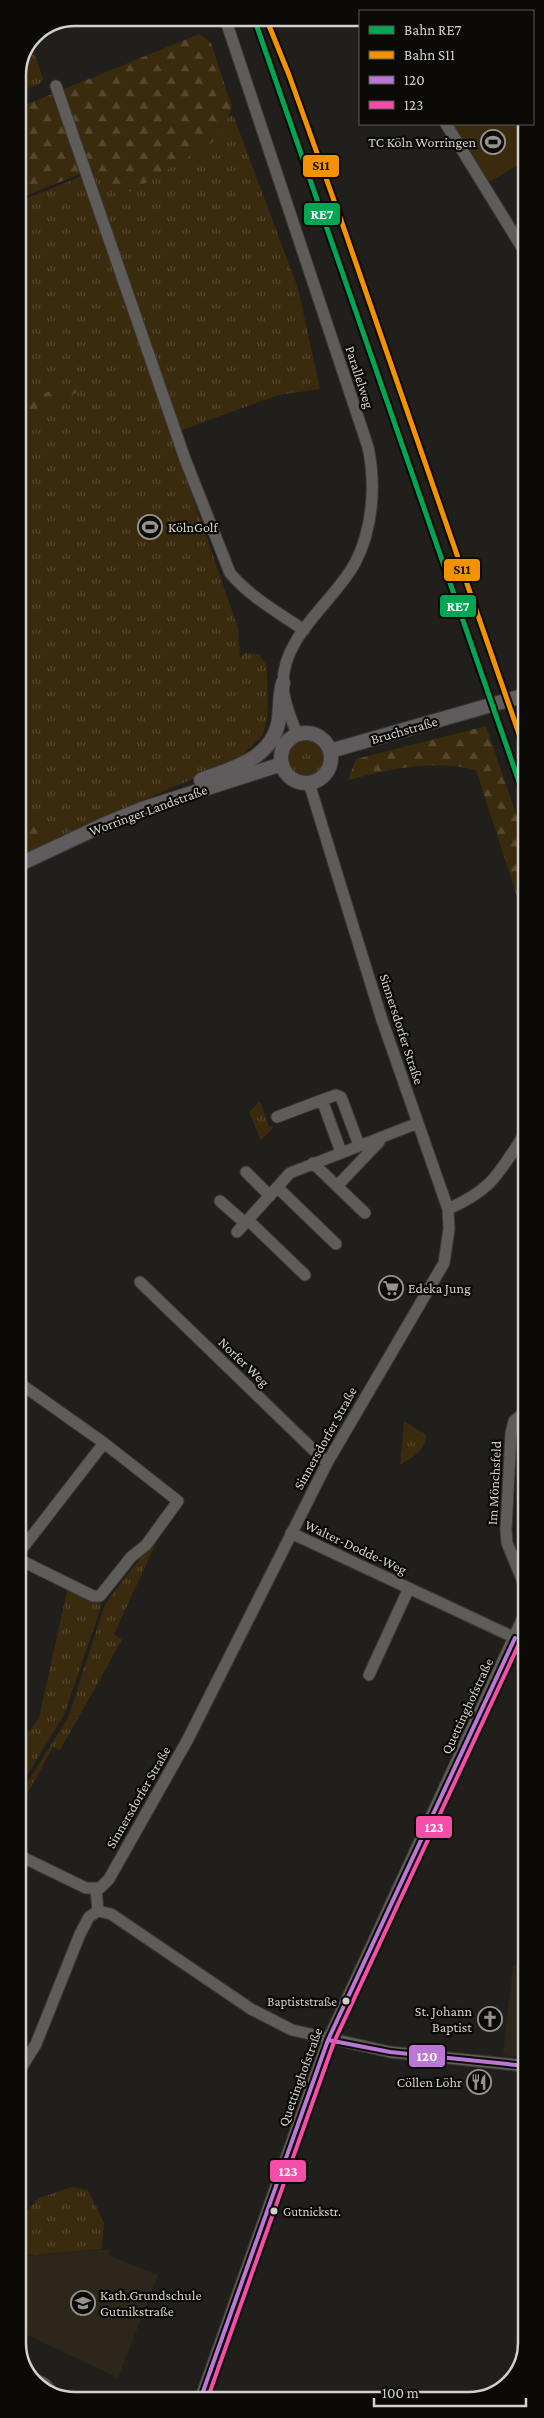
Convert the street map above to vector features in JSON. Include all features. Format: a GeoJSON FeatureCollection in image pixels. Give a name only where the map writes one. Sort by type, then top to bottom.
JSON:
{"type":"FeatureCollection","features":[{"type":"Feature","properties":{"kind":"main road"},"geometry":{"type":"LineString","coordinates":[[178,796],[197,782],[245,762],[267,748],[274,737],[278,722],[279,698],[283,683]]}},
{"type":"Feature","properties":{"kind":"main road"},"geometry":{"type":"LineString","coordinates":[[505,701],[518,697]]}},
{"type":"Feature","properties":{"kind":"main road"},"geometry":{"type":"LineString","coordinates":[[505,701],[518,703]]}},
{"type":"Feature","properties":{"kind":"main road","name":"Bruchstraße"},"geometry":{"type":"LineString","coordinates":[[330,751],[505,701]]}},
{"type":"Feature","properties":{"kind":"main road"},"geometry":{"type":"LineString","coordinates":[[297,734],[314,734],[327,744],[330,751],[329,768],[318,780],[309,783],[292,779],[282,764],[281,755],[284,746],[289,739],[297,734]]}},
{"type":"Feature","properties":{"kind":"main road","name":"Worringer Landstraße"},"geometry":{"type":"LineString","coordinates":[[26,861],[103,824],[178,796],[282,764]]}},
{"type":"Feature","properties":{"kind":"street","name":"Parallelweg"},"geometry":{"type":"LineString","coordinates":[[228,26],[368,447],[373,470],[369,520],[355,563],[304,630],[285,664],[283,683],[297,734]]}},
{"type":"Feature","properties":{"kind":"street"},"geometry":{"type":"LineString","coordinates":[[56,86],[195,488],[210,520],[230,573],[239,584],[253,595],[304,630]]}},
{"type":"Feature","properties":{"kind":"street"},"geometry":{"type":"LineString","coordinates":[[447,125],[518,241]]}},
{"type":"Feature","properties":{"kind":"street","name":"Sinnersdorfer Straße"},"geometry":{"type":"LineString","coordinates":[[96,1889],[103,1886],[109,1879],[158,1794],[206,1704],[327,1463],[444,1263],[449,1229],[448,1209],[382,1020],[309,783]]}},
{"type":"Feature","properties":{"kind":"street"},"geometry":{"type":"LineString","coordinates":[[277,1117],[336,1095],[341,1097],[359,1145]]}},
{"type":"Feature","properties":{"kind":"street"},"geometry":{"type":"LineString","coordinates":[[322,1100],[341,1152]]}},
{"type":"Feature","properties":{"kind":"street"},"geometry":{"type":"LineString","coordinates":[[244,1225],[290,1173],[418,1123]]}},
{"type":"Feature","properties":{"kind":"street"},"geometry":{"type":"LineString","coordinates":[[337,1186],[379,1142],[380,1138]]}},
{"type":"Feature","properties":{"kind":"street"},"geometry":{"type":"LineString","coordinates":[[448,1209],[480,1193],[492,1182],[518,1144]]}},
{"type":"Feature","properties":{"kind":"street"},"geometry":{"type":"LineString","coordinates":[[313,1164],[366,1213]]}},
{"type":"Feature","properties":{"kind":"street"},"geometry":{"type":"LineString","coordinates":[[246,1172],[274,1192],[336,1244]]}},
{"type":"Feature","properties":{"kind":"street"},"geometry":{"type":"LineString","coordinates":[[220,1201],[244,1225],[305,1275]]}},
{"type":"Feature","properties":{"kind":"street","name":"Norfer Weg"},"geometry":{"type":"LineString","coordinates":[[140,1282],[327,1463]]}},
{"type":"Feature","properties":{"kind":"street"},"geometry":{"type":"LineString","coordinates":[[26,1388],[104,1443],[178,1500],[146,1545],[131,1557],[100,1596],[93,1596],[26,1563]]}},
{"type":"Feature","properties":{"kind":"street","name":"Im Mönchsfeld"},"geometry":{"type":"LineString","coordinates":[[518,1418],[514,1421],[511,1433],[506,1530],[507,1543],[518,1570]]}},
{"type":"Feature","properties":{"kind":"street"},"geometry":{"type":"LineString","coordinates":[[26,1544],[104,1443]]}},
{"type":"Feature","properties":{"kind":"street","name":"Walter-Dodde-Weg"},"geometry":{"type":"LineString","coordinates":[[291,1533],[518,1639]]}},
{"type":"Feature","properties":{"kind":"street","name":"Walter-Dodde-Weg"},"geometry":{"type":"LineString","coordinates":[[369,1675],[409,1588]]}},
{"type":"Feature","properties":{"kind":"street","name":"Quettinghofstraße"},"geometry":{"type":"LineString","coordinates":[[203,2392],[328,2040],[518,1646]]}},
{"type":"Feature","properties":{"kind":"street"},"geometry":{"type":"LineString","coordinates":[[26,1859],[79,1885],[96,1889],[98,1911]]}},
{"type":"Feature","properties":{"kind":"street"},"geometry":{"type":"LineString","coordinates":[[26,2060],[36,2044],[80,1934],[89,1917],[98,1911],[111,1914],[271,2020],[292,2030],[328,2040],[390,2052],[518,2065]]}},
{"type":"Feature","properties":{"kind":"shaded area"},"geometry":{"type":"Polygon","coordinates":[[[513,1966],[518,1966],[518,2058],[503,2055],[513,1966]]]}},
{"type":"Feature","properties":{"kind":"shaded area","name":"Kath.Grundschule Gutnikstraße"},"geometry":{"type":"Polygon","coordinates":[[[109,2249],[110,2256],[158,2275],[118,2378],[26,2334],[26,2256],[109,2249]]]}},
{"type":"Feature","properties":{"kind":"green space"},"geometry":{"type":"Polygon","coordinates":[[[199,34],[211,43],[232,107],[221,137],[132,191],[116,193],[112,183],[92,169],[26,196],[26,105],[199,34]]]}},
{"type":"Feature","properties":{"kind":"green space"},"geometry":{"type":"Polygon","coordinates":[[[34,51],[43,79],[41,83],[26,90],[27,66],[34,51]]]}},
{"type":"Feature","properties":{"kind":"green space"},"geometry":{"type":"Polygon","coordinates":[[[233,115],[298,288],[320,389],[278,395],[171,434],[238,628],[240,658],[245,653],[259,654],[267,666],[268,715],[263,735],[239,759],[60,836],[26,855],[26,199],[233,115]]]}},
{"type":"Feature","properties":{"kind":"green space","name":"TC Köln Worringen"},"geometry":{"type":"Polygon","coordinates":[[[450,125],[518,125],[518,165],[485,185],[450,125]]]}},
{"type":"Feature","properties":{"kind":"green space"},"geometry":{"type":"Polygon","coordinates":[[[72,385],[77,388],[76,393],[26,416],[26,399],[72,385]]]}},
{"type":"Feature","properties":{"kind":"green space"},"geometry":{"type":"Polygon","coordinates":[[[486,726],[518,820],[518,899],[476,770],[443,765],[427,765],[395,769],[348,780],[356,759],[486,726]]]}},
{"type":"Feature","properties":{"kind":"green space"},"geometry":{"type":"Polygon","coordinates":[[[305,739],[319,744],[324,758],[319,772],[305,777],[291,772],[286,758],[291,744],[305,739]]]}},
{"type":"Feature","properties":{"kind":"green space"},"geometry":{"type":"Polygon","coordinates":[[[26,814],[39,822],[42,841],[26,848],[26,814]]]}},
{"type":"Feature","properties":{"kind":"green space"},"geometry":{"type":"Polygon","coordinates":[[[260,1101],[269,1126],[274,1127],[261,1140],[249,1112],[260,1101]]]}},
{"type":"Feature","properties":{"kind":"green space"},"geometry":{"type":"Polygon","coordinates":[[[404,1421],[426,1435],[421,1450],[400,1465],[404,1421]]]}},
{"type":"Feature","properties":{"kind":"green space"},"geometry":{"type":"Polygon","coordinates":[[[163,1528],[114,1634],[122,1640],[60,1750],[53,1747],[26,1796],[26,1784],[68,1718],[105,1604],[163,1528]]]}},
{"type":"Feature","properties":{"kind":"green space"},"geometry":{"type":"Polygon","coordinates":[[[68,1587],[101,1603],[100,1610],[64,1715],[26,1777],[26,1735],[39,1718],[68,1587]]]}},
{"type":"Feature","properties":{"kind":"green space"},"geometry":{"type":"Polygon","coordinates":[[[72,2187],[88,2190],[104,2223],[102,2249],[26,2256],[26,2212],[39,2198],[72,2187]]]}},
{"type":"Feature","properties":{"kind":"rail line","name":"RE7"},"geometry":{"type":"LineString","coordinates":[[257,26],[518,779]]}},
{"type":"Feature","properties":{"kind":"rail line","name":"S11"},"geometry":{"type":"LineString","coordinates":[[269,26],[289,75],[341,220],[518,731]]}},
{"type":"Feature","properties":{"kind":"transit line","name":"120"},"geometry":{"type":"LineString","coordinates":[[203,2392],[328,2040],[515,1638]]}},
{"type":"Feature","properties":{"kind":"transit line","name":"123"},"geometry":{"type":"LineString","coordinates":[[210,2392],[334,2042],[518,1646]]}},
{"type":"Feature","properties":{"kind":"transit line","name":"120"},"geometry":{"type":"LineString","coordinates":[[328,2040],[390,2052],[518,2065]]}},
{"type":"Feature","properties":{"kind":"place","name":"TC Köln Worringen"},"geometry":{"type":"Point","coordinates":[493,142]}},
{"type":"Feature","properties":{"kind":"place","name":"KölnGolf"},"geometry":{"type":"Point","coordinates":[150,527]}},
{"type":"Feature","properties":{"kind":"place","name":"Edeka Jung"},"geometry":{"type":"Point","coordinates":[391,1288]}},
{"type":"Feature","properties":{"kind":"place","name":"Baptiststraße"},"geometry":{"type":"Point","coordinates":[346,2001]}},
{"type":"Feature","properties":{"kind":"place","name":"St. Johann Baptist"},"geometry":{"type":"Point","coordinates":[490,2019]}},
{"type":"Feature","properties":{"kind":"place","name":"Cöllen Löhr"},"geometry":{"type":"Point","coordinates":[479,2082]}},
{"type":"Feature","properties":{"kind":"place","name":"Gutnickstr."},"geometry":{"type":"Point","coordinates":[274,2211]}},
{"type":"Feature","properties":{"kind":"place","name":"Kath.Grundschule Gutnikstraße"},"geometry":{"type":"Point","coordinates":[83,2303]}}]}
